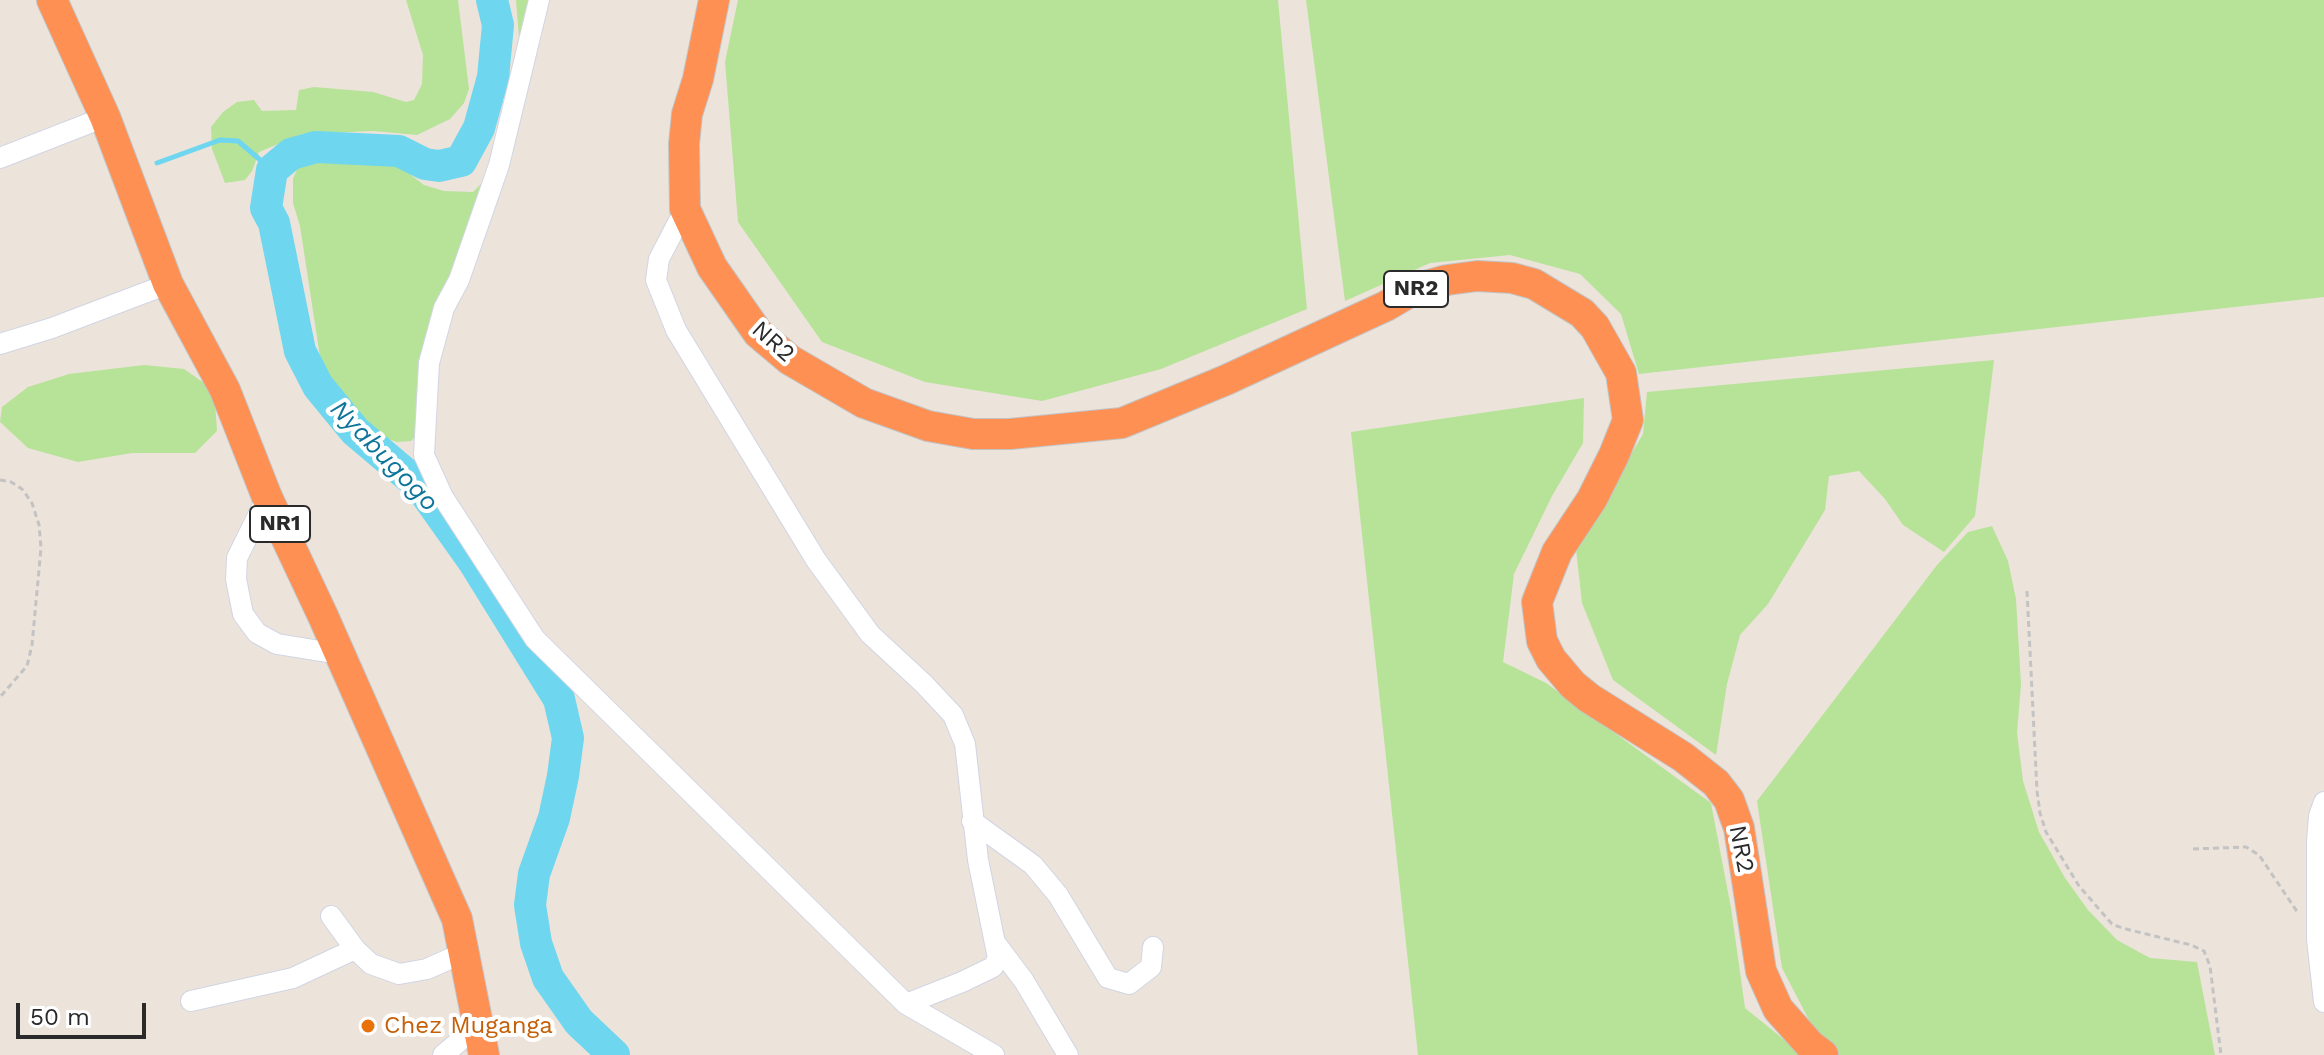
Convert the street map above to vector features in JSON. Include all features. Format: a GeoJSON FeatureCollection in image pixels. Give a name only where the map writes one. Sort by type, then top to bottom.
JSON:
{"type":"FeatureCollection","features":[{"type":"Feature","properties":{"kind":"highway","name":"NR1"},"geometry":{"type":"LineString","coordinates":[[52,0],[105,117],[168,284],[225,390],[267,497],[457,919],[484,1055]]}},
{"type":"Feature","properties":{"kind":"highway","name":"NR2"},"geometry":{"type":"LineString","coordinates":[[714,0],[698,79],[687,114],[685,209],[712,267],[758,333],[790,360],[864,403],[928,426],[973,434],[1010,434],[1122,423],[1226,380],[1386,306],[1415,289],[1447,280],[1477,276],[1512,278],[1534,284],[1582,313],[1595,327],[1621,373],[1628,420],[1592,499],[1557,552],[1537,602],[1542,641],[1551,659],[1573,685],[1683,757],[1716,783],[1729,800],[1739,828],[1761,971],[1778,1009],[1823,1055]]}},
{"type":"Feature","properties":{"kind":"street"},"geometry":{"type":"LineString","coordinates":[[539,0],[499,165],[459,280],[444,308],[429,363],[424,455],[443,497],[535,639],[906,1004],[994,1055]]}},
{"type":"Feature","properties":{"kind":"street"},"geometry":{"type":"LineString","coordinates":[[0,158],[105,117]]}},
{"type":"Feature","properties":{"kind":"street"},"geometry":{"type":"LineString","coordinates":[[685,209],[659,259],[656,280],[670,316],[695,364],[816,560],[870,634],[953,715],[965,744],[972,821],[998,958],[993,967],[906,1004]]}},
{"type":"Feature","properties":{"kind":"street"},"geometry":{"type":"LineString","coordinates":[[0,344],[52,328],[168,284]]}},
{"type":"Feature","properties":{"kind":"street"},"geometry":{"type":"LineString","coordinates":[[267,497],[237,558],[236,579],[243,614],[257,633],[277,644],[339,654]]}},
{"type":"Feature","properties":{"kind":"street"},"geometry":{"type":"LineString","coordinates":[[2324,802],[2319,816],[2317,841],[2317,939],[2324,1002]]}},
{"type":"Feature","properties":{"kind":"street"},"geometry":{"type":"LineString","coordinates":[[972,821],[1033,865],[1058,895],[1108,978],[1129,984],[1151,967],[1153,947]]}},
{"type":"Feature","properties":{"kind":"street"},"geometry":{"type":"LineString","coordinates":[[331,916],[355,949],[371,964],[399,974],[427,969],[465,952]]}},
{"type":"Feature","properties":{"kind":"street"},"geometry":{"type":"LineString","coordinates":[[997,945],[1024,981],[1068,1055]]}},
{"type":"Feature","properties":{"kind":"street"},"geometry":{"type":"LineString","coordinates":[[191,1001],[293,978],[355,949]]}},
{"type":"Feature","properties":{"kind":"street"},"geometry":{"type":"LineString","coordinates":[[443,1055],[479,1025]]}},
{"type":"Feature","properties":{"kind":"path"},"geometry":{"type":"LineString","coordinates":[[0,480],[22,489],[32,503],[39,525],[41,548],[32,645],[27,666],[0,697]]}},
{"type":"Feature","properties":{"kind":"path"},"geometry":{"type":"LineString","coordinates":[[2027,591],[2037,791],[2046,832],[2079,886],[2112,924],[2204,951],[2210,966],[2221,1055]]}},
{"type":"Feature","properties":{"kind":"path"},"geometry":{"type":"LineString","coordinates":[[2193,849],[2246,847],[2259,855],[2317,939]]}},
{"type":"Feature","properties":{"kind":"green space"},"geometry":{"type":"Polygon","coordinates":[[[406,0],[458,0],[469,89],[464,103],[450,119],[417,135],[373,131],[302,134],[259,152],[245,180],[225,183],[212,149],[211,127],[223,112],[237,102],[254,100],[262,111],[296,110],[299,90],[314,87],[373,92],[406,102],[414,100],[422,84],[423,55],[406,0]]]}},
{"type":"Feature","properties":{"kind":"green space"},"geometry":{"type":"Polygon","coordinates":[[[516,0],[535,0],[510,114],[501,84],[512,69],[519,38],[516,0]]]}},
{"type":"Feature","properties":{"kind":"green space"},"geometry":{"type":"Polygon","coordinates":[[[738,0],[1278,0],[1307,309],[1161,369],[1042,401],[925,382],[822,342],[738,222],[725,62],[738,0]]]}},
{"type":"Feature","properties":{"kind":"green space"},"geometry":{"type":"Polygon","coordinates":[[[1306,0],[2324,0],[2324,297],[1639,374],[1621,314],[1580,274],[1510,255],[1430,263],[1345,301],[1306,0]]]}},
{"type":"Feature","properties":{"kind":"green space"},"geometry":{"type":"Polygon","coordinates":[[[313,157],[379,157],[393,161],[424,185],[444,191],[473,192],[490,175],[420,432],[411,441],[397,442],[370,433],[355,420],[322,370],[300,226],[293,203],[293,179],[299,164],[313,157]]]}},
{"type":"Feature","properties":{"kind":"green space"},"geometry":{"type":"Polygon","coordinates":[[[1994,360],[1975,516],[1944,552],[1903,525],[1885,499],[1859,471],[1829,476],[1825,510],[1768,604],[1740,635],[1727,684],[1716,755],[1613,680],[1582,603],[1576,549],[1643,434],[1647,392],[1994,360]]]}},
{"type":"Feature","properties":{"kind":"green space"},"geometry":{"type":"Polygon","coordinates":[[[144,365],[184,369],[204,383],[215,402],[217,431],[195,453],[132,453],[78,462],[28,448],[0,422],[2,407],[28,387],[69,374],[144,365]]]}},
{"type":"Feature","properties":{"kind":"green space"},"geometry":{"type":"Polygon","coordinates":[[[1584,398],[1583,443],[1552,496],[1514,574],[1503,662],[1546,683],[1711,803],[1731,908],[1745,1008],[1803,1055],[1418,1055],[1351,432],[1584,398]]]}},
{"type":"Feature","properties":{"kind":"green space"},"geometry":{"type":"Polygon","coordinates":[[[1992,526],[2008,561],[2016,599],[2021,684],[2017,733],[2023,781],[2039,832],[2065,878],[2088,910],[2117,940],[2150,958],[2197,962],[2215,1055],[1832,1055],[1811,1024],[1782,968],[1757,801],[1937,565],[1968,532],[1992,526]]]}},
{"type":"Feature","properties":{"kind":"waterway","name":"Nyabugogo"},"geometry":{"type":"LineString","coordinates":[[492,0],[498,25],[493,77],[479,128],[461,161],[439,166],[425,164],[399,151],[316,147],[291,154],[272,170],[266,208],[274,223],[300,351],[318,386],[355,431],[420,486],[474,562],[559,699],[568,738],[563,776],[554,818],[534,874],[530,905],[536,943],[548,978],[579,1022],[614,1055]]}},
{"type":"Feature","properties":{"kind":"waterway"},"geometry":{"type":"LineString","coordinates":[[157,163],[220,140],[238,141],[272,170]]}},
{"type":"Feature","properties":{"kind":"place","name":"Chez Muganga"},"geometry":{"type":"Point","coordinates":[368,1026]}}]}
